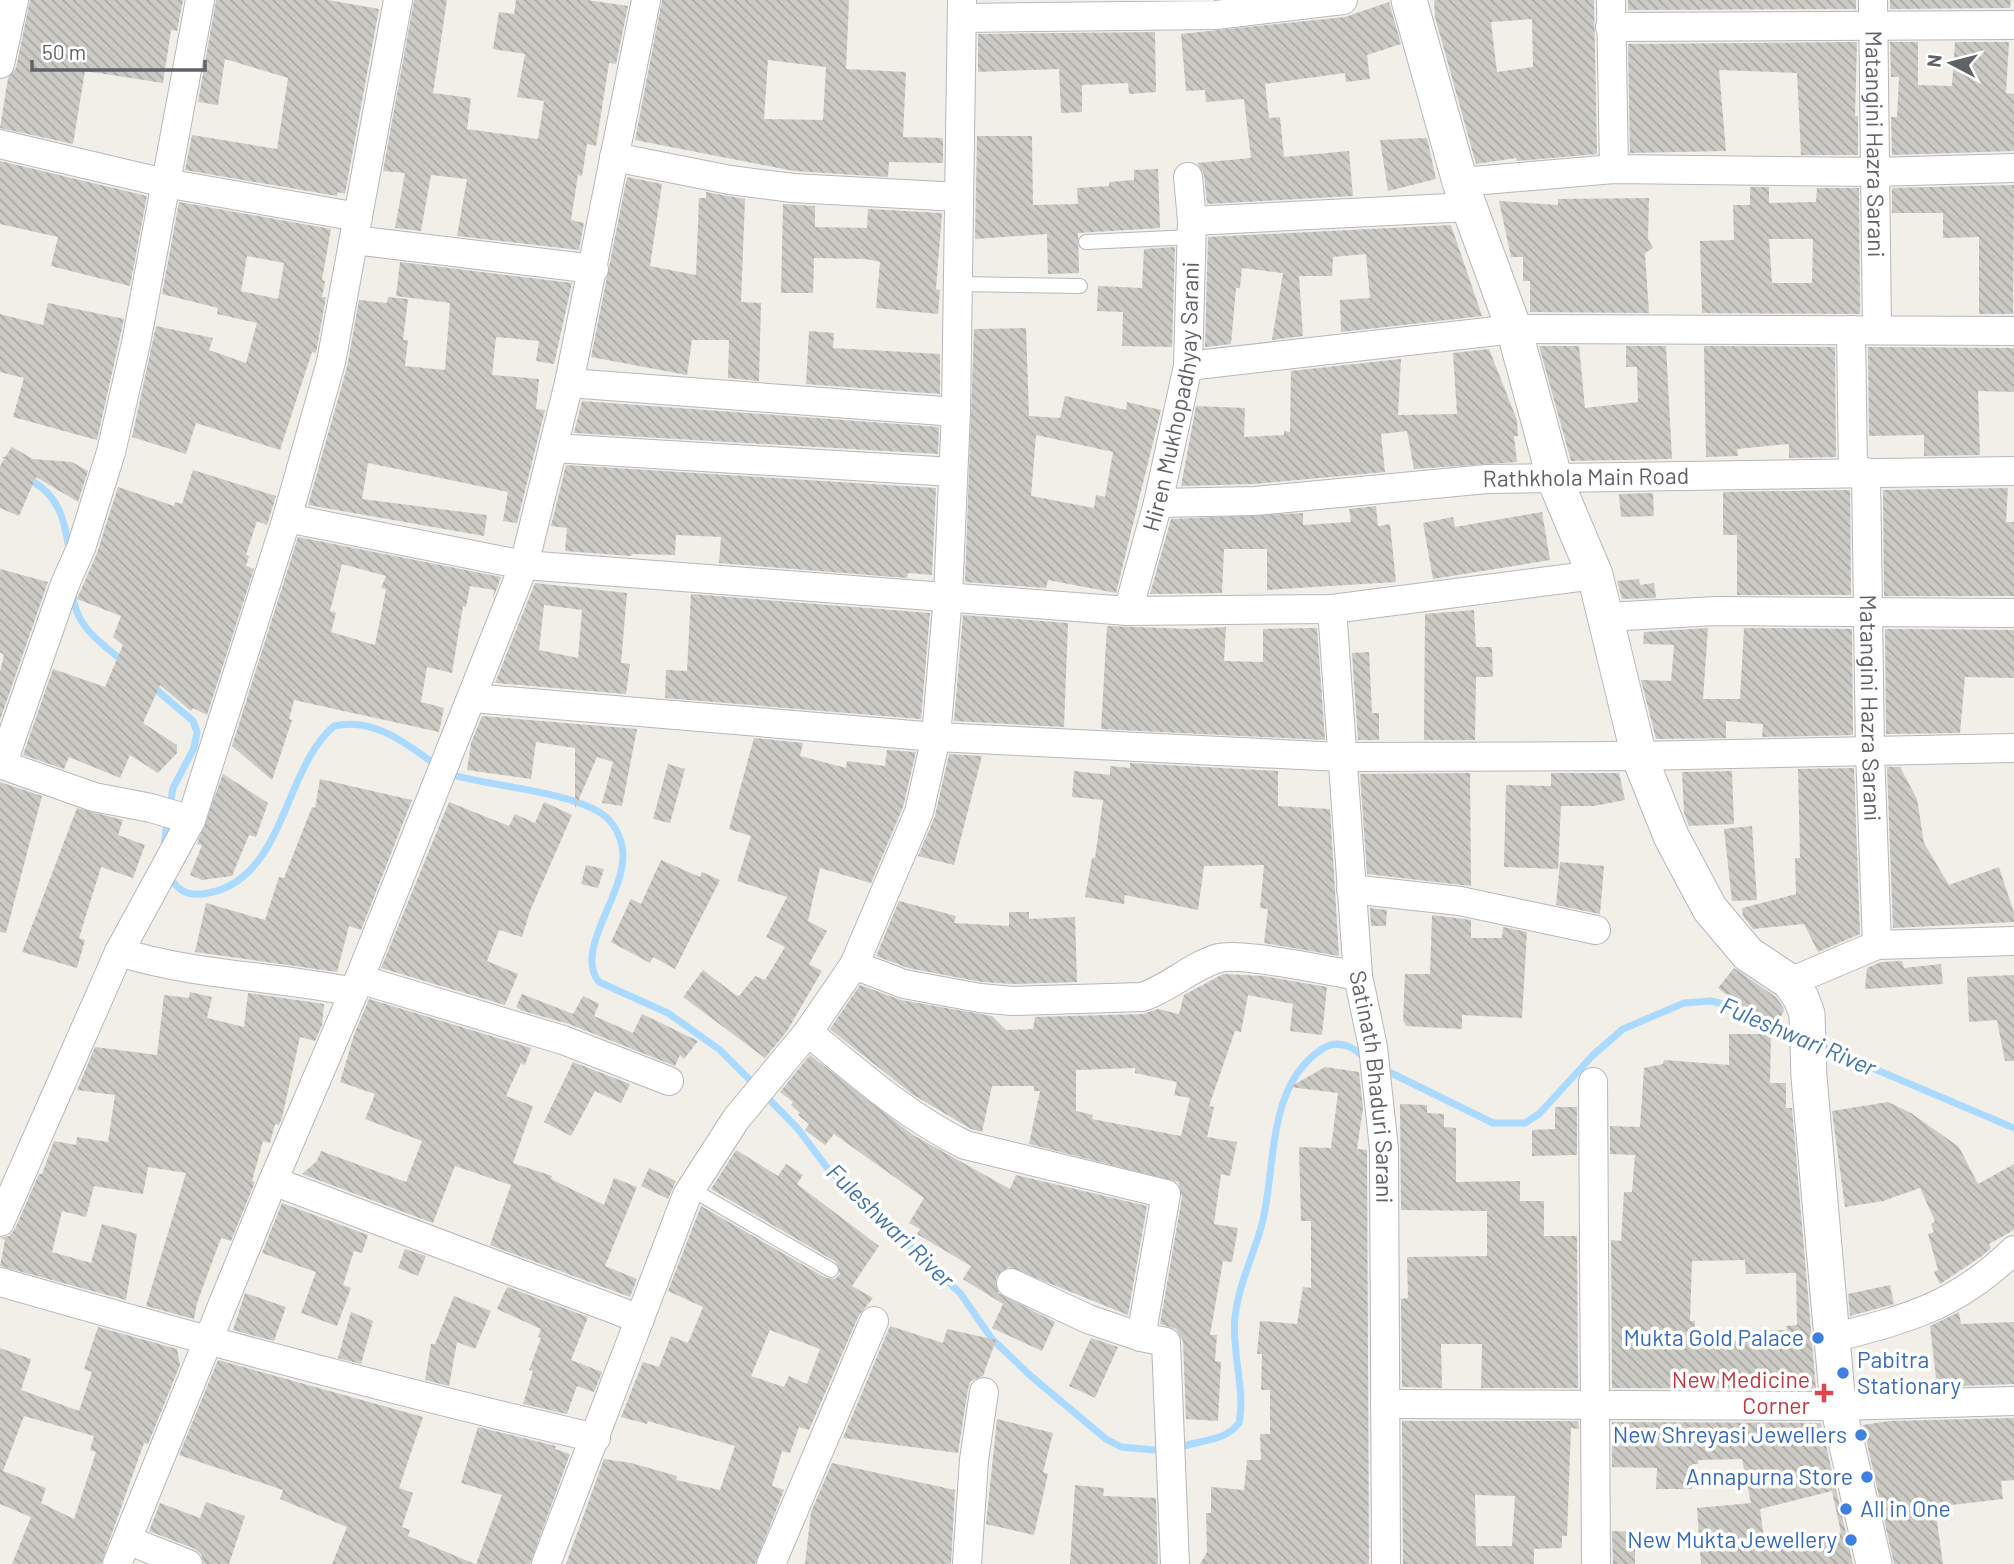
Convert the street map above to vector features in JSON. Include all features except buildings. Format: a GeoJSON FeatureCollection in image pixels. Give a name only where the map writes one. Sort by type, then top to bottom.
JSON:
{"type":"FeatureCollection","features":[{"type":"Feature","properties":{"kind":"street"},"geometry":{"type":"LineString","coordinates":[[0,64],[14,0]]}},
{"type":"Feature","properties":{"kind":"street"},"geometry":{"type":"LineString","coordinates":[[175,820],[94,797],[1,765],[65,584],[81,548],[111,452],[133,355],[200,0]]}},
{"type":"Feature","properties":{"kind":"street"},"geometry":{"type":"LineString","coordinates":[[0,1222],[119,952],[143,912],[288,517],[331,362],[398,0]]}},
{"type":"Feature","properties":{"kind":"street"},"geometry":{"type":"LineString","coordinates":[[188,1564],[122,1552],[273,1181],[356,986],[524,565],[594,269],[646,0]]}},
{"type":"Feature","properties":{"kind":"street"},"geometry":{"type":"LineString","coordinates":[[547,1564],[691,1189],[736,1119],[808,1032],[854,965],[919,812],[936,737],[948,596],[957,412],[962,9],[1216,15],[1343,0]]}},
{"type":"Feature","properties":{"kind":"street"},"geometry":{"type":"LineString","coordinates":[[1409,0],[1465,194],[1514,330],[1555,480],[1595,575],[1639,756],[1672,838],[1710,909],[1748,954],[1790,982],[1801,998],[1807,1014],[1809,1077],[1838,1406],[1874,1564]]}},
{"type":"Feature","properties":{"kind":"street"},"geometry":{"type":"LineString","coordinates":[[1614,169],[1611,13],[1873,13],[2014,25]]}},
{"type":"Feature","properties":{"kind":"street","name":"Matangini Hazra Sarani"},"geometry":{"type":"LineString","coordinates":[[1873,13],[1876,172],[1864,330],[1860,472],[1869,614],[1870,750],[1877,945]]}},
{"type":"Feature","properties":{"kind":"street"},"geometry":{"type":"LineString","coordinates":[[0,144],[356,229],[594,269]]}},
{"type":"Feature","properties":{"kind":"street"},"geometry":{"type":"LineString","coordinates":[[614,157],[730,180],[793,188],[959,197]]}},
{"type":"Feature","properties":{"kind":"street"},"geometry":{"type":"LineString","coordinates":[[1192,229],[1465,194],[1614,169],[1876,172],[2014,168]]}},
{"type":"Feature","properties":{"kind":"street","name":"Hiren Mukhopadhyay Sarani"},"geometry":{"type":"LineString","coordinates":[[1128,611],[1158,503],[1188,366],[1192,229],[1188,177]]}},
{"type":"Feature","properties":{"kind":"street"},"geometry":{"type":"LineString","coordinates":[[1188,366],[1514,330],[2014,331]]}},
{"type":"Feature","properties":{"kind":"street"},"geometry":{"type":"LineString","coordinates":[[569,383],[957,412]]}},
{"type":"Feature","properties":{"kind":"street"},"geometry":{"type":"LineString","coordinates":[[553,448],[953,471]]}},
{"type":"Feature","properties":{"kind":"street","name":"Rathkhola Main Road"},"geometry":{"type":"LineString","coordinates":[[1158,503],[1255,500],[1487,479],[2014,471]]}},
{"type":"Feature","properties":{"kind":"street"},"geometry":{"type":"LineString","coordinates":[[288,517],[524,565],[1128,611],[1332,609],[1595,575]]}},
{"type":"Feature","properties":{"kind":"street","name":"Satinath Bhaduri Sarani"},"geometry":{"type":"LineString","coordinates":[[1332,609],[1340,757],[1358,976],[1378,1080],[1384,1149],[1386,1564]]}},
{"type":"Feature","properties":{"kind":"street"},"geometry":{"type":"LineString","coordinates":[[1606,617],[1716,611],[2014,613]]}},
{"type":"Feature","properties":{"kind":"street"},"geometry":{"type":"LineString","coordinates":[[471,698],[936,737],[1340,757],[1639,756],[2014,748]]}},
{"type":"Feature","properties":{"kind":"street"},"geometry":{"type":"LineString","coordinates":[[1351,889],[1460,901],[1596,930]]}},
{"type":"Feature","properties":{"kind":"street"},"geometry":{"type":"LineString","coordinates":[[1790,982],[1877,945],[2014,941]]}},
{"type":"Feature","properties":{"kind":"street"},"geometry":{"type":"LineString","coordinates":[[119,952],[150,962],[238,977],[324,986],[356,986],[563,1040],[669,1081]]}},
{"type":"Feature","properties":{"kind":"street"},"geometry":{"type":"LineString","coordinates":[[854,965],[926,989],[1012,1001],[1142,997],[1159,992],[1194,969],[1222,957],[1358,976]]}},
{"type":"Feature","properties":{"kind":"street"},"geometry":{"type":"LineString","coordinates":[[808,1032],[935,1131],[965,1145],[1166,1194],[1141,1337]]}},
{"type":"Feature","properties":{"kind":"street"},"geometry":{"type":"LineString","coordinates":[[1593,1082],[1596,1564]]}},
{"type":"Feature","properties":{"kind":"street"},"geometry":{"type":"LineString","coordinates":[[273,1181],[640,1319]]}},
{"type":"Feature","properties":{"kind":"street"},"geometry":{"type":"LineString","coordinates":[[1833,1338],[1916,1315],[1942,1304],[2014,1250]]}},
{"type":"Feature","properties":{"kind":"street"},"geometry":{"type":"LineString","coordinates":[[0,1282],[207,1341],[438,1402],[596,1438]]}},
{"type":"Feature","properties":{"kind":"street"},"geometry":{"type":"LineString","coordinates":[[1011,1283],[1088,1319],[1141,1337],[1166,1342],[1175,1564]]}},
{"type":"Feature","properties":{"kind":"street"},"geometry":{"type":"LineString","coordinates":[[771,1564],[874,1321]]}},
{"type":"Feature","properties":{"kind":"street"},"geometry":{"type":"LineString","coordinates":[[967,1564],[974,1460],[984,1392]]}},
{"type":"Feature","properties":{"kind":"street"},"geometry":{"type":"LineString","coordinates":[[1385,1404],[1838,1406],[2014,1401]]}},
{"type":"Feature","properties":{"kind":"lane"},"geometry":{"type":"LineString","coordinates":[[1086,242],[1192,229]]}},
{"type":"Feature","properties":{"kind":"lane"},"geometry":{"type":"LineString","coordinates":[[959,284],[1080,286]]}},
{"type":"Feature","properties":{"kind":"lane"},"geometry":{"type":"LineString","coordinates":[[691,1189],[831,1270]]}},
{"type":"Feature","properties":{"kind":"waterway","name":"Fuleshwari River"},"geometry":{"type":"LineString","coordinates":[[26,478],[45,491],[58,507],[69,550]]}},
{"type":"Feature","properties":{"kind":"waterway","name":"Fuleshwari River"},"geometry":{"type":"LineString","coordinates":[[73,593],[78,615],[90,633],[124,662]]}},
{"type":"Feature","properties":{"kind":"waterway","name":"Fuleshwari River"},"geometry":{"type":"LineString","coordinates":[[152,686],[193,721],[197,732],[194,748],[173,788],[169,809]]}},
{"type":"Feature","properties":{"kind":"waterway","name":"Fuleshwari River"},"geometry":{"type":"LineString","coordinates":[[168,876],[185,892],[201,894],[233,884],[253,867],[268,845],[317,745],[334,726],[348,724],[376,729],[401,741],[436,765]]}},
{"type":"Feature","properties":{"kind":"waterway","name":"Fuleshwari River"},"geometry":{"type":"LineString","coordinates":[[449,774],[567,799],[607,818],[621,841],[622,863],[592,953],[593,968],[599,982],[668,1013],[720,1050],[755,1085]]}},
{"type":"Feature","properties":{"kind":"waterway","name":"Fuleshwari River"},"geometry":{"type":"LineString","coordinates":[[164,847],[167,821]]}},
{"type":"Feature","properties":{"kind":"waterway","name":"Fuleshwari River"},"geometry":{"type":"LineString","coordinates":[[1383,1069],[1493,1123],[1525,1123],[1539,1114],[1593,1055],[1623,1029],[1684,1003],[1711,1001],[1727,1005],[1798,1035]]}},
{"type":"Feature","properties":{"kind":"waterway","name":"Fuleshwari River"},"geometry":{"type":"LineString","coordinates":[[1178,1448],[1219,1437],[1239,1423],[1241,1397],[1235,1317],[1240,1292],[1263,1220],[1277,1127],[1291,1083],[1304,1064],[1322,1049],[1333,1044],[1344,1045],[1364,1057]]}},
{"type":"Feature","properties":{"kind":"waterway","name":"Fuleshwari River"},"geometry":{"type":"LineString","coordinates":[[1818,1045],[2014,1128]]}},
{"type":"Feature","properties":{"kind":"waterway","name":"Fuleshwari River"},"geometry":{"type":"LineString","coordinates":[[763,1093],[798,1129],[828,1169],[960,1293],[992,1339],[1032,1377],[1106,1439],[1121,1447],[1166,1451]]}},
{"type":"Feature","properties":{"kind":"place","name":"Mukta Gold Palace"},"geometry":{"type":"Point","coordinates":[1818,1338]}},
{"type":"Feature","properties":{"kind":"place","name":"Pabitra Stationary"},"geometry":{"type":"Point","coordinates":[1843,1373]}},
{"type":"Feature","properties":{"kind":"place","name":"New Medicine Corner"},"geometry":{"type":"Point","coordinates":[1824,1393]}},
{"type":"Feature","properties":{"kind":"place","name":"New Shreyasi Jewellers"},"geometry":{"type":"Point","coordinates":[1861,1435]}},
{"type":"Feature","properties":{"kind":"place","name":"Annapurna Store"},"geometry":{"type":"Point","coordinates":[1867,1477]}},
{"type":"Feature","properties":{"kind":"place","name":"All in One"},"geometry":{"type":"Point","coordinates":[1846,1509]}},
{"type":"Feature","properties":{"kind":"place","name":"New Mukta Jewellery"},"geometry":{"type":"Point","coordinates":[1851,1540]}}]}
